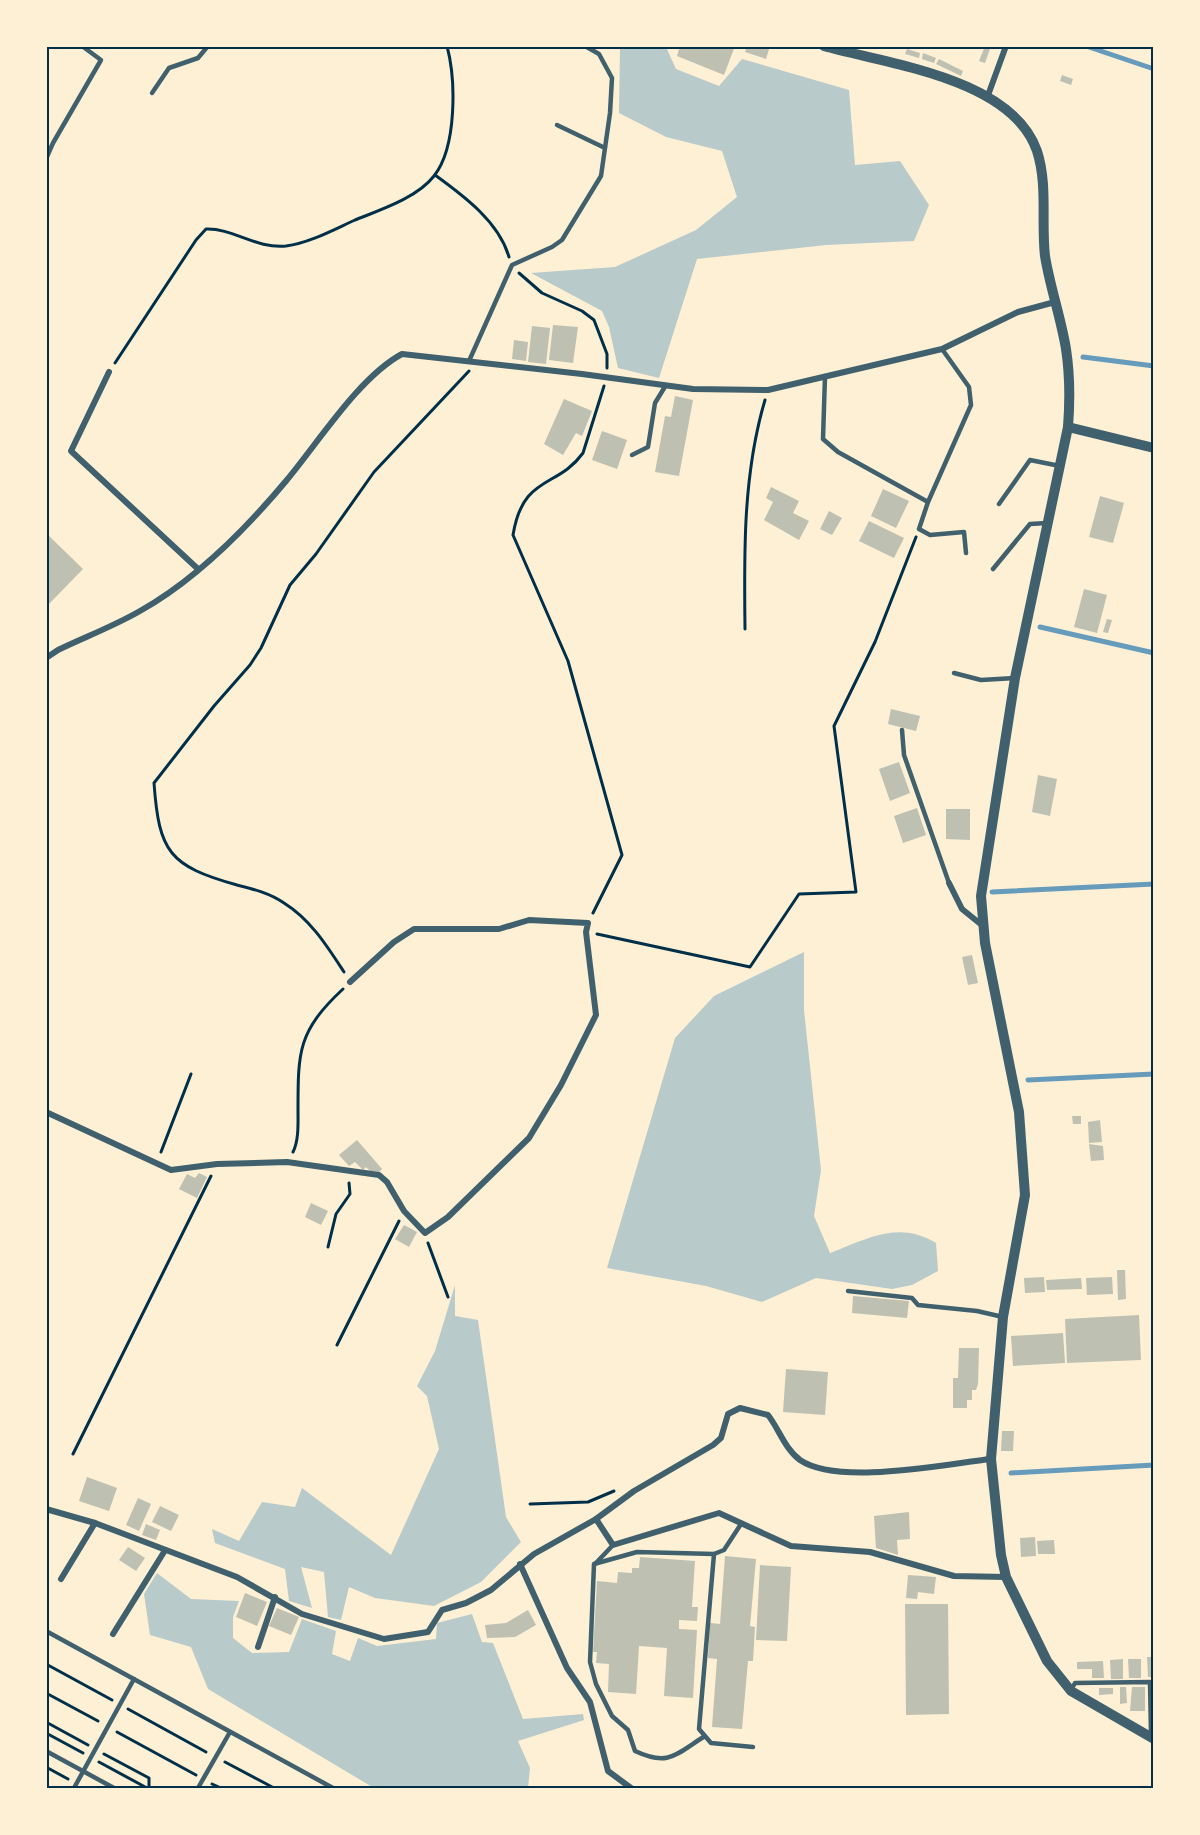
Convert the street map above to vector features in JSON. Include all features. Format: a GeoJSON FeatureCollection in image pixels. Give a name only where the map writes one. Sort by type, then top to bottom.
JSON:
{"type":"FeatureCollection","features":[{"type":"Feature","properties":{"kind":"street"},"geometry":{"type":"LineString","coordinates":[[824,46],[900,63],[936,74],[987,98],[1007,110],[1036,150],[1041,176],[1045,255],[1066,350],[1070,392],[1068,427],[1015,678],[984,862],[981,896],[983,926],[1023,1143],[1025,1195],[1003,1317],[991,1459],[1001,1555],[1006,1577],[1047,1661],[1071,1691],[1153,1738]]}},
{"type":"Feature","properties":{"kind":"street"},"geometry":{"type":"LineString","coordinates":[[987,98],[1006,46]]}},
{"type":"Feature","properties":{"kind":"street"},"geometry":{"type":"LineString","coordinates":[[46,658],[140,611],[177,587],[226,546],[285,482],[347,405],[388,362],[402,354],[693,389],[768,390],[942,349],[1018,312],[1055,302]]}},
{"type":"Feature","properties":{"kind":"street"},"geometry":{"type":"LineString","coordinates":[[109,372],[71,451],[198,569]]}},
{"type":"Feature","properties":{"kind":"street"},"geometry":{"type":"LineString","coordinates":[[1068,427],[1154,448]]}},
{"type":"Feature","properties":{"kind":"street"},"geometry":{"type":"LineString","coordinates":[[949,883],[962,909],[983,926]]}},
{"type":"Feature","properties":{"kind":"street"},"geometry":{"type":"LineString","coordinates":[[46,1112],[158,1166],[171,1170],[217,1164],[288,1162],[380,1175],[387,1182],[404,1211],[425,1233],[448,1217],[529,1138],[561,1085],[596,1016],[586,932],[588,923],[529,921],[499,929],[414,929],[394,942],[350,982]]}},
{"type":"Feature","properties":{"kind":"street"},"geometry":{"type":"LineString","coordinates":[[46,1509],[95,1523],[164,1552],[237,1577],[302,1614],[384,1639],[428,1632],[442,1610],[466,1603],[491,1590],[520,1564],[596,1519],[634,1491],[713,1445],[721,1438],[728,1414],[740,1408],[768,1415],[799,1460],[821,1470],[908,1470],[991,1459]]}},
{"type":"Feature","properties":{"kind":"street"},"geometry":{"type":"LineString","coordinates":[[596,1519],[613,1545],[720,1514],[791,1545],[870,1552],[954,1576],[1006,1577]]}},
{"type":"Feature","properties":{"kind":"street"},"geometry":{"type":"LineString","coordinates":[[61,1578],[95,1523]]}},
{"type":"Feature","properties":{"kind":"street"},"geometry":{"type":"LineString","coordinates":[[113,1634],[164,1552]]}},
{"type":"Feature","properties":{"kind":"street"},"geometry":{"type":"LineString","coordinates":[[520,1564],[567,1668],[590,1701],[608,1771],[631,1788]]}},
{"type":"Feature","properties":{"kind":"street"},"geometry":{"type":"LineString","coordinates":[[258,1647],[275,1598]]}},
{"type":"Feature","properties":{"kind":"lane"},"geometry":{"type":"LineString","coordinates":[[46,159],[101,60],[82,46]]}},
{"type":"Feature","properties":{"kind":"lane"},"geometry":{"type":"LineString","coordinates":[[152,93],[169,68],[198,58],[207,46]]}},
{"type":"Feature","properties":{"kind":"lane"},"geometry":{"type":"LineString","coordinates":[[469,361],[512,265],[562,240],[601,176],[612,78],[599,54],[585,46]]}},
{"type":"Feature","properties":{"kind":"lane"},"geometry":{"type":"LineString","coordinates":[[556,125],[605,148]]}},
{"type":"Feature","properties":{"kind":"lane"},"geometry":{"type":"LineString","coordinates":[[942,349],[969,387],[971,405],[928,502],[919,530],[930,535],[964,532],[966,553]]}},
{"type":"Feature","properties":{"kind":"lane"},"geometry":{"type":"LineString","coordinates":[[825,376],[823,439],[838,452],[928,502]]}},
{"type":"Feature","properties":{"kind":"lane"},"geometry":{"type":"LineString","coordinates":[[632,455],[648,447],[655,403],[666,385]]}},
{"type":"Feature","properties":{"kind":"lane"},"geometry":{"type":"LineString","coordinates":[[999,504],[1030,460],[1060,466]]}},
{"type":"Feature","properties":{"kind":"lane"},"geometry":{"type":"LineString","coordinates":[[993,569],[1030,524],[1047,523]]}},
{"type":"Feature","properties":{"kind":"lane"},"geometry":{"type":"LineString","coordinates":[[954,673],[981,680],[1015,678]]}},
{"type":"Feature","properties":{"kind":"lane"},"geometry":{"type":"LineString","coordinates":[[902,730],[904,755],[949,883]]}},
{"type":"Feature","properties":{"kind":"lane"},"geometry":{"type":"LineString","coordinates":[[848,1291],[912,1298],[918,1305],[977,1311],[1003,1317]]}},
{"type":"Feature","properties":{"kind":"lane"},"geometry":{"type":"LineString","coordinates":[[594,1564],[637,1552],[714,1554],[724,1550],[741,1524]]}},
{"type":"Feature","properties":{"kind":"lane"},"geometry":{"type":"LineString","coordinates":[[613,1545],[594,1564],[590,1662],[596,1684],[612,1716],[628,1730],[635,1751],[655,1761],[669,1759],[705,1736]]}},
{"type":"Feature","properties":{"kind":"lane"},"geometry":{"type":"LineString","coordinates":[[714,1554],[699,1729],[711,1743],[753,1747]]}},
{"type":"Feature","properties":{"kind":"lane"},"geometry":{"type":"LineString","coordinates":[[46,1631],[333,1788]]}},
{"type":"Feature","properties":{"kind":"lane"},"geometry":{"type":"LineString","coordinates":[[74,1788],[134,1679]]}},
{"type":"Feature","properties":{"kind":"lane"},"geometry":{"type":"LineString","coordinates":[[1071,1691],[1075,1683],[1150,1682],[1153,1738]]}},
{"type":"Feature","properties":{"kind":"lane"},"geometry":{"type":"LineString","coordinates":[[198,1788],[230,1732]]}},
{"type":"Feature","properties":{"kind":"lane"},"geometry":{"type":"LineString","coordinates":[[46,1751],[114,1788]]}},
{"type":"Feature","properties":{"kind":"lane"},"geometry":{"type":"LineString","coordinates":[[319,1788],[322,1783]]}},
{"type":"Feature","properties":{"kind":"path"},"geometry":{"type":"LineString","coordinates":[[109,372],[196,240],[206,229],[219,228],[242,239],[261,244],[286,246],[323,234],[372,213],[416,191],[435,175],[446,148],[453,120],[454,86],[448,48]]}},
{"type":"Feature","properties":{"kind":"path"},"geometry":{"type":"LineString","coordinates":[[435,175],[462,195],[484,217],[506,244],[512,265],[542,293],[594,320],[607,354],[606,377],[583,453],[577,462],[530,492],[516,518],[513,535],[568,661],[622,855],[588,923]]}},
{"type":"Feature","properties":{"kind":"path"},"geometry":{"type":"LineString","coordinates":[[288,1162],[295,1148],[297,1131],[298,1062],[301,1046],[307,1029],[350,982],[319,934],[283,902],[264,893],[213,878],[188,868],[175,859],[162,839],[154,783],[214,706],[250,665],[261,648],[290,585],[316,554],[374,472],[448,391],[479,362]]}},
{"type":"Feature","properties":{"kind":"path"},"geometry":{"type":"LineString","coordinates":[[745,629],[744,543],[755,434],[768,390]]}},
{"type":"Feature","properties":{"kind":"path"},"geometry":{"type":"LineString","coordinates":[[586,932],[750,967],[799,894],[856,892],[834,726],[876,642],[919,530]]}},
{"type":"Feature","properties":{"kind":"path"},"geometry":{"type":"LineString","coordinates":[[158,1166],[166,1136],[191,1074]]}},
{"type":"Feature","properties":{"kind":"path"},"geometry":{"type":"LineString","coordinates":[[73,1454],[217,1164]]}},
{"type":"Feature","properties":{"kind":"path"},"geometry":{"type":"LineString","coordinates":[[328,1247],[336,1214],[350,1194],[349,1172]]}},
{"type":"Feature","properties":{"kind":"path"},"geometry":{"type":"LineString","coordinates":[[337,1346],[404,1211]]}},
{"type":"Feature","properties":{"kind":"path"},"geometry":{"type":"LineString","coordinates":[[425,1233],[448,1297]]}},
{"type":"Feature","properties":{"kind":"path"},"geometry":{"type":"LineString","coordinates":[[530,1504],[588,1502],[608,1492],[634,1491]]}},
{"type":"Feature","properties":{"kind":"path"},"geometry":{"type":"LineString","coordinates":[[46,1664],[274,1788]]}},
{"type":"Feature","properties":{"kind":"path"},"geometry":{"type":"LineString","coordinates":[[46,1693],[221,1788]]}},
{"type":"Feature","properties":{"kind":"path"},"geometry":{"type":"LineString","coordinates":[[46,1733],[87,1755]]}},
{"type":"Feature","properties":{"kind":"path"},"geometry":{"type":"LineString","coordinates":[[96,1760],[147,1788]]}},
{"type":"Feature","properties":{"kind":"path"},"geometry":{"type":"LineString","coordinates":[[46,1767],[72,1781]]}},
{"type":"Feature","properties":{"kind":"shaded area"},"geometry":{"type":"Polygon","coordinates":[[[620,47],[666,47],[676,69],[719,86],[742,59],[849,90],[855,165],[900,161],[929,205],[914,241],[826,245],[697,259],[659,378],[618,368],[609,327],[602,311],[531,273],[615,267],[696,230],[737,197],[722,151],[666,137],[619,113],[620,47]]]}},
{"type":"Feature","properties":{"kind":"shaded area"},"geometry":{"type":"Polygon","coordinates":[[[804,952],[804,1010],[821,1170],[814,1216],[830,1253],[883,1234],[909,1233],[936,1243],[938,1271],[912,1285],[892,1289],[816,1278],[762,1302],[706,1286],[607,1268],[675,1038],[714,996],[804,952]]]}},
{"type":"Feature","properties":{"kind":"shaded area"},"geometry":{"type":"Polygon","coordinates":[[[455,1285],[455,1316],[478,1320],[506,1517],[521,1542],[481,1582],[434,1606],[375,1598],[349,1587],[341,1620],[328,1617],[324,1572],[301,1567],[312,1608],[289,1601],[285,1569],[215,1543],[212,1529],[239,1541],[262,1502],[295,1507],[302,1488],[391,1555],[439,1449],[427,1396],[417,1386],[435,1351],[455,1285]]]}},
{"type":"Feature","properties":{"kind":"shaded area"},"geometry":{"type":"Polygon","coordinates":[[[157,1573],[191,1599],[239,1601],[233,1617],[233,1638],[252,1653],[289,1652],[302,1619],[336,1631],[332,1654],[350,1661],[358,1638],[377,1646],[436,1639],[437,1623],[472,1614],[482,1642],[493,1643],[523,1719],[583,1714],[584,1720],[518,1741],[530,1768],[528,1788],[374,1788],[208,1689],[191,1647],[150,1635],[144,1594],[157,1573]]]}},
{"type":"Feature","properties":{"kind":"building"},"geometry":{"type":"Polygon","coordinates":[[[680,46],[735,46],[724,75],[677,56],[680,46]]]}},
{"type":"Feature","properties":{"kind":"building"},"geometry":{"type":"Polygon","coordinates":[[[747,46],[770,46],[766,59],[745,52],[747,46]]]}},
{"type":"Feature","properties":{"kind":"building"},"geometry":{"type":"Polygon","coordinates":[[[985,46],[991,46],[985,63],[979,61],[985,46]]]}},
{"type":"Feature","properties":{"kind":"building"},"geometry":{"type":"Polygon","coordinates":[[[907,49],[920,53],[919,58],[905,54],[907,49]]]}},
{"type":"Feature","properties":{"kind":"building"},"geometry":{"type":"Polygon","coordinates":[[[923,53],[936,58],[934,63],[922,59],[923,53]]]}},
{"type":"Feature","properties":{"kind":"building"},"geometry":{"type":"Polygon","coordinates":[[[939,59],[963,71],[961,76],[936,64],[939,59]]]}},
{"type":"Feature","properties":{"kind":"building"},"geometry":{"type":"Polygon","coordinates":[[[1062,75],[1073,79],[1071,85],[1060,81],[1062,75]]]}},
{"type":"Feature","properties":{"kind":"building"},"geometry":{"type":"Polygon","coordinates":[[[553,325],[578,327],[573,363],[549,360],[553,325]]]}},
{"type":"Feature","properties":{"kind":"building"},"geometry":{"type":"Polygon","coordinates":[[[532,326],[550,328],[546,364],[528,362],[532,326]]]}},
{"type":"Feature","properties":{"kind":"building"},"geometry":{"type":"Polygon","coordinates":[[[514,340],[528,342],[526,361],[512,359],[514,340]]]}},
{"type":"Feature","properties":{"kind":"building"},"geometry":{"type":"Polygon","coordinates":[[[675,396],[693,400],[679,476],[655,472],[665,416],[671,417],[675,396]]]}},
{"type":"Feature","properties":{"kind":"building"},"geometry":{"type":"Polygon","coordinates":[[[564,399],[592,411],[582,436],[576,433],[563,455],[544,444],[564,399]]]}},
{"type":"Feature","properties":{"kind":"building"},"geometry":{"type":"Polygon","coordinates":[[[602,431],[627,440],[617,469],[592,460],[602,431]]]}},
{"type":"Feature","properties":{"kind":"building"},"geometry":{"type":"Polygon","coordinates":[[[771,487],[799,501],[793,513],[809,521],[799,540],[764,520],[773,502],[766,498],[771,487]]]}},
{"type":"Feature","properties":{"kind":"building"},"geometry":{"type":"Polygon","coordinates":[[[883,489],[909,501],[896,528],[871,516],[883,489]]]}},
{"type":"Feature","properties":{"kind":"building"},"geometry":{"type":"Polygon","coordinates":[[[1100,496],[1124,503],[1113,543],[1089,537],[1100,496]]]}},
{"type":"Feature","properties":{"kind":"building"},"geometry":{"type":"Polygon","coordinates":[[[829,511],[842,518],[832,535],[820,529],[829,511]]]}},
{"type":"Feature","properties":{"kind":"building"},"geometry":{"type":"Polygon","coordinates":[[[869,521],[904,538],[894,558],[859,541],[869,521]]]}},
{"type":"Feature","properties":{"kind":"building"},"geometry":{"type":"Polygon","coordinates":[[[46,533],[83,569],[46,607],[46,533]]]}},
{"type":"Feature","properties":{"kind":"building"},"geometry":{"type":"Polygon","coordinates":[[[1084,589],[1107,595],[1097,633],[1074,627],[1084,589]]]}},
{"type":"Feature","properties":{"kind":"building"},"geometry":{"type":"Polygon","coordinates":[[[1107,619],[1112,620],[1108,633],[1103,632],[1107,619]]]}},
{"type":"Feature","properties":{"kind":"building"},"geometry":{"type":"Polygon","coordinates":[[[891,709],[920,716],[916,731],[888,724],[891,709]]]}},
{"type":"Feature","properties":{"kind":"building"},"geometry":{"type":"Polygon","coordinates":[[[899,762],[910,793],[890,801],[879,769],[899,762]]]}},
{"type":"Feature","properties":{"kind":"building"},"geometry":{"type":"Polygon","coordinates":[[[1038,775],[1057,779],[1050,816],[1032,812],[1038,775]]]}},
{"type":"Feature","properties":{"kind":"building"},"geometry":{"type":"Polygon","coordinates":[[[917,808],[926,835],[903,843],[894,816],[917,808]]]}},
{"type":"Feature","properties":{"kind":"building"},"geometry":{"type":"Polygon","coordinates":[[[946,809],[970,809],[970,840],[946,839],[946,809]]]}},
{"type":"Feature","properties":{"kind":"building"},"geometry":{"type":"Polygon","coordinates":[[[972,955],[978,983],[968,985],[962,957],[972,955]]]}},
{"type":"Feature","properties":{"kind":"building"},"geometry":{"type":"Polygon","coordinates":[[[1072,1116],[1081,1116],[1081,1124],[1073,1124],[1072,1116]]]}},
{"type":"Feature","properties":{"kind":"building"},"geometry":{"type":"Polygon","coordinates":[[[1100,1120],[1102,1142],[1089,1143],[1088,1122],[1100,1120]]]}},
{"type":"Feature","properties":{"kind":"building"},"geometry":{"type":"Polygon","coordinates":[[[357,1140],[382,1169],[379,1172],[370,1171],[366,1167],[363,1170],[355,1162],[349,1166],[339,1155],[357,1140]]]}},
{"type":"Feature","properties":{"kind":"building"},"geometry":{"type":"Polygon","coordinates":[[[1089,1144],[1103,1146],[1104,1160],[1091,1161],[1089,1144]]]}},
{"type":"Feature","properties":{"kind":"building"},"geometry":{"type":"Polygon","coordinates":[[[199,1173],[207,1177],[197,1198],[179,1189],[187,1174],[195,1178],[199,1173]]]}},
{"type":"Feature","properties":{"kind":"building"},"geometry":{"type":"Polygon","coordinates":[[[311,1203],[328,1211],[321,1225],[305,1217],[311,1203]]]}},
{"type":"Feature","properties":{"kind":"building"},"geometry":{"type":"Polygon","coordinates":[[[404,1225],[417,1232],[409,1247],[395,1239],[404,1225]]]}},
{"type":"Feature","properties":{"kind":"building"},"geometry":{"type":"Polygon","coordinates":[[[1117,1270],[1125,1270],[1126,1299],[1118,1300],[1117,1270]]]}},
{"type":"Feature","properties":{"kind":"building"},"geometry":{"type":"Polygon","coordinates":[[[1044,1277],[1045,1292],[1025,1293],[1024,1278],[1044,1277]]]}},
{"type":"Feature","properties":{"kind":"building"},"geometry":{"type":"Polygon","coordinates":[[[1112,1277],[1113,1294],[1087,1295],[1086,1278],[1112,1277]]]}},
{"type":"Feature","properties":{"kind":"building"},"geometry":{"type":"Polygon","coordinates":[[[1081,1278],[1082,1289],[1047,1290],[1046,1280],[1081,1278]]]}},
{"type":"Feature","properties":{"kind":"building"},"geometry":{"type":"Polygon","coordinates":[[[853,1296],[909,1301],[907,1318],[852,1313],[853,1296]]]}},
{"type":"Feature","properties":{"kind":"building"},"geometry":{"type":"Polygon","coordinates":[[[1139,1315],[1141,1360],[1067,1363],[1065,1319],[1139,1315]]]}},
{"type":"Feature","properties":{"kind":"building"},"geometry":{"type":"Polygon","coordinates":[[[1063,1333],[1065,1363],[1013,1366],[1011,1336],[1063,1333]]]}},
{"type":"Feature","properties":{"kind":"building"},"geometry":{"type":"Polygon","coordinates":[[[959,1348],[979,1348],[978,1384],[976,1390],[972,1390],[972,1400],[967,1400],[967,1408],[953,1408],[953,1378],[958,1378],[959,1348]]]}},
{"type":"Feature","properties":{"kind":"building"},"geometry":{"type":"Polygon","coordinates":[[[786,1369],[828,1372],[825,1415],[783,1412],[786,1369]]]}},
{"type":"Feature","properties":{"kind":"building"},"geometry":{"type":"Polygon","coordinates":[[[1002,1431],[1014,1431],[1013,1451],[1001,1451],[1002,1431]]]}},
{"type":"Feature","properties":{"kind":"building"},"geometry":{"type":"Polygon","coordinates":[[[87,1477],[117,1488],[109,1511],[79,1501],[87,1477]]]}},
{"type":"Feature","properties":{"kind":"building"},"geometry":{"type":"Polygon","coordinates":[[[138,1498],[151,1504],[139,1531],[126,1525],[138,1498]]]}},
{"type":"Feature","properties":{"kind":"building"},"geometry":{"type":"Polygon","coordinates":[[[160,1506],[179,1515],[171,1531],[152,1522],[160,1506]]]}},
{"type":"Feature","properties":{"kind":"building"},"geometry":{"type":"Polygon","coordinates":[[[909,1512],[910,1539],[897,1540],[898,1555],[876,1548],[874,1516],[909,1512]]]}},
{"type":"Feature","properties":{"kind":"building"},"geometry":{"type":"Polygon","coordinates":[[[146,1524],[160,1530],[156,1540],[142,1535],[146,1524]]]}},
{"type":"Feature","properties":{"kind":"building"},"geometry":{"type":"Polygon","coordinates":[[[1035,1537],[1036,1556],[1021,1557],[1020,1538],[1035,1537]]]}},
{"type":"Feature","properties":{"kind":"building"},"geometry":{"type":"Polygon","coordinates":[[[1054,1540],[1055,1554],[1038,1554],[1037,1541],[1054,1540]]]}},
{"type":"Feature","properties":{"kind":"building"},"geometry":{"type":"Polygon","coordinates":[[[128,1547],[145,1558],[136,1571],[119,1560],[128,1547]]]}},
{"type":"Feature","properties":{"kind":"building"},"geometry":{"type":"Polygon","coordinates":[[[725,1556],[756,1559],[750,1626],[755,1627],[753,1661],[748,1661],[742,1729],[712,1727],[717,1659],[708,1658],[710,1623],[720,1624],[725,1556]]]}},
{"type":"Feature","properties":{"kind":"building"},"geometry":{"type":"Polygon","coordinates":[[[640,1557],[695,1561],[692,1607],[698,1607],[697,1621],[679,1620],[679,1629],[697,1630],[693,1698],[664,1696],[667,1648],[639,1646],[636,1694],[608,1692],[609,1664],[596,1663],[597,1652],[593,1652],[597,1581],[617,1583],[618,1572],[632,1573],[632,1568],[639,1568],[640,1557]]]}},
{"type":"Feature","properties":{"kind":"building"},"geometry":{"type":"Polygon","coordinates":[[[760,1565],[791,1567],[787,1641],[756,1640],[760,1565]]]}},
{"type":"Feature","properties":{"kind":"building"},"geometry":{"type":"Polygon","coordinates":[[[908,1575],[936,1577],[934,1594],[918,1592],[917,1599],[906,1598],[908,1575]]]}},
{"type":"Feature","properties":{"kind":"building"},"geometry":{"type":"Polygon","coordinates":[[[245,1593],[267,1602],[257,1626],[236,1617],[245,1593]]]}},
{"type":"Feature","properties":{"kind":"building"},"geometry":{"type":"Polygon","coordinates":[[[905,1604],[948,1604],[949,1714],[906,1715],[905,1604]]]}},
{"type":"Feature","properties":{"kind":"building"},"geometry":{"type":"Polygon","coordinates":[[[277,1608],[299,1617],[291,1635],[269,1626],[277,1608]]]}},
{"type":"Feature","properties":{"kind":"building"},"geometry":{"type":"Polygon","coordinates":[[[528,1610],[536,1625],[515,1637],[487,1638],[485,1625],[506,1623],[528,1610]]]}},
{"type":"Feature","properties":{"kind":"building"},"geometry":{"type":"Polygon","coordinates":[[[1147,1657],[1154,1657],[1154,1677],[1148,1677],[1147,1657]]]}},
{"type":"Feature","properties":{"kind":"building"},"geometry":{"type":"Polygon","coordinates":[[[1123,1659],[1123,1679],[1111,1679],[1110,1660],[1123,1659]]]}},
{"type":"Feature","properties":{"kind":"building"},"geometry":{"type":"Polygon","coordinates":[[[1128,1659],[1141,1659],[1141,1678],[1129,1678],[1128,1659]]]}},
{"type":"Feature","properties":{"kind":"building"},"geometry":{"type":"Polygon","coordinates":[[[1103,1661],[1104,1678],[1092,1678],[1092,1669],[1077,1669],[1077,1662],[1103,1661]]]}},
{"type":"Feature","properties":{"kind":"building"},"geometry":{"type":"Polygon","coordinates":[[[1120,1687],[1126,1687],[1127,1703],[1120,1704],[1120,1687]]]}},
{"type":"Feature","properties":{"kind":"building"},"geometry":{"type":"Polygon","coordinates":[[[1132,1687],[1145,1687],[1145,1711],[1130,1711],[1132,1687]]]}},
{"type":"Feature","properties":{"kind":"building"},"geometry":{"type":"Polygon","coordinates":[[[1099,1688],[1113,1688],[1113,1694],[1099,1695],[1099,1688]]]}},
{"type":"Feature","properties":{"kind":"waterway"},"geometry":{"type":"LineString","coordinates":[[1086,46],[1154,69]]}},
{"type":"Feature","properties":{"kind":"waterway"},"geometry":{"type":"LineString","coordinates":[[1083,357],[1154,366]]}},
{"type":"Feature","properties":{"kind":"waterway"},"geometry":{"type":"LineString","coordinates":[[1040,627],[1154,653]]}},
{"type":"Feature","properties":{"kind":"waterway"},"geometry":{"type":"LineString","coordinates":[[992,892],[1154,884]]}},
{"type":"Feature","properties":{"kind":"waterway"},"geometry":{"type":"LineString","coordinates":[[1028,1080],[1154,1074]]}},
{"type":"Feature","properties":{"kind":"waterway"},"geometry":{"type":"LineString","coordinates":[[1011,1473],[1154,1465]]}}]}
